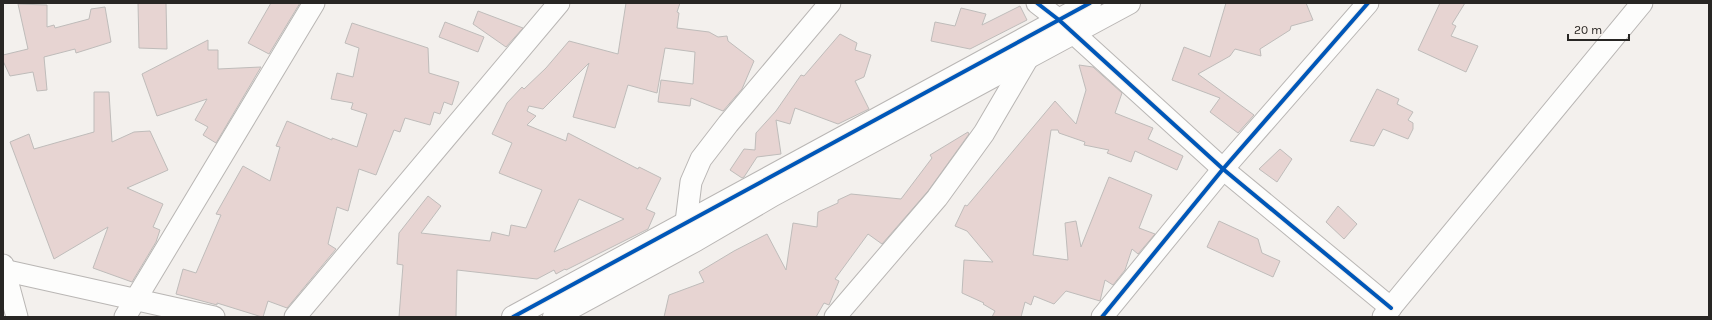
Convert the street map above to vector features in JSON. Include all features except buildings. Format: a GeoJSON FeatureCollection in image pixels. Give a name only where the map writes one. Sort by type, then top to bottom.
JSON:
{"type":"FeatureCollection","features":[{"type":"Feature","properties":{"kind":"street"},"geometry":{"type":"LineString","coordinates":[[125,317],[314,3]]}},
{"type":"Feature","properties":{"kind":"street"},"geometry":{"type":"LineString","coordinates":[[295,317],[559,3]]}},
{"type":"Feature","properties":{"kind":"street"},"geometry":{"type":"LineString","coordinates":[[686,222],[691,182],[701,159],[728,124],[830,3]]}},
{"type":"Feature","properties":{"kind":"street"},"geometry":{"type":"LineString","coordinates":[[1037,3],[1066,27],[1223,169],[1387,312],[1642,3]]}},
{"type":"Feature","properties":{"kind":"street"},"geometry":{"type":"LineString","coordinates":[[554,317],[696,240],[773,195],[1028,58],[1066,27],[1090,3]]}},
{"type":"Feature","properties":{"kind":"street"},"geometry":{"type":"LineString","coordinates":[[513,317],[686,222],[1066,27],[1129,3]]}},
{"type":"Feature","properties":{"kind":"street"},"geometry":{"type":"LineString","coordinates":[[1102,317],[1223,169],[1368,3]]}},
{"type":"Feature","properties":{"kind":"street"},"geometry":{"type":"LineString","coordinates":[[835,317],[937,198],[984,133],[1028,58]]}},
{"type":"Feature","properties":{"kind":"street"},"geometry":{"type":"LineString","coordinates":[[17,317],[4,268],[214,317]]}},
{"type":"Feature","properties":{"kind":"cycle path"},"geometry":{"type":"LineString","coordinates":[[1037,3],[1059,20],[1223,169],[1391,308]]}},
{"type":"Feature","properties":{"kind":"cycle path"},"geometry":{"type":"LineString","coordinates":[[513,317],[1090,3]]}},
{"type":"Feature","properties":{"kind":"cycle path"},"geometry":{"type":"LineString","coordinates":[[1102,317],[1223,169],[1368,3]]}}]}
